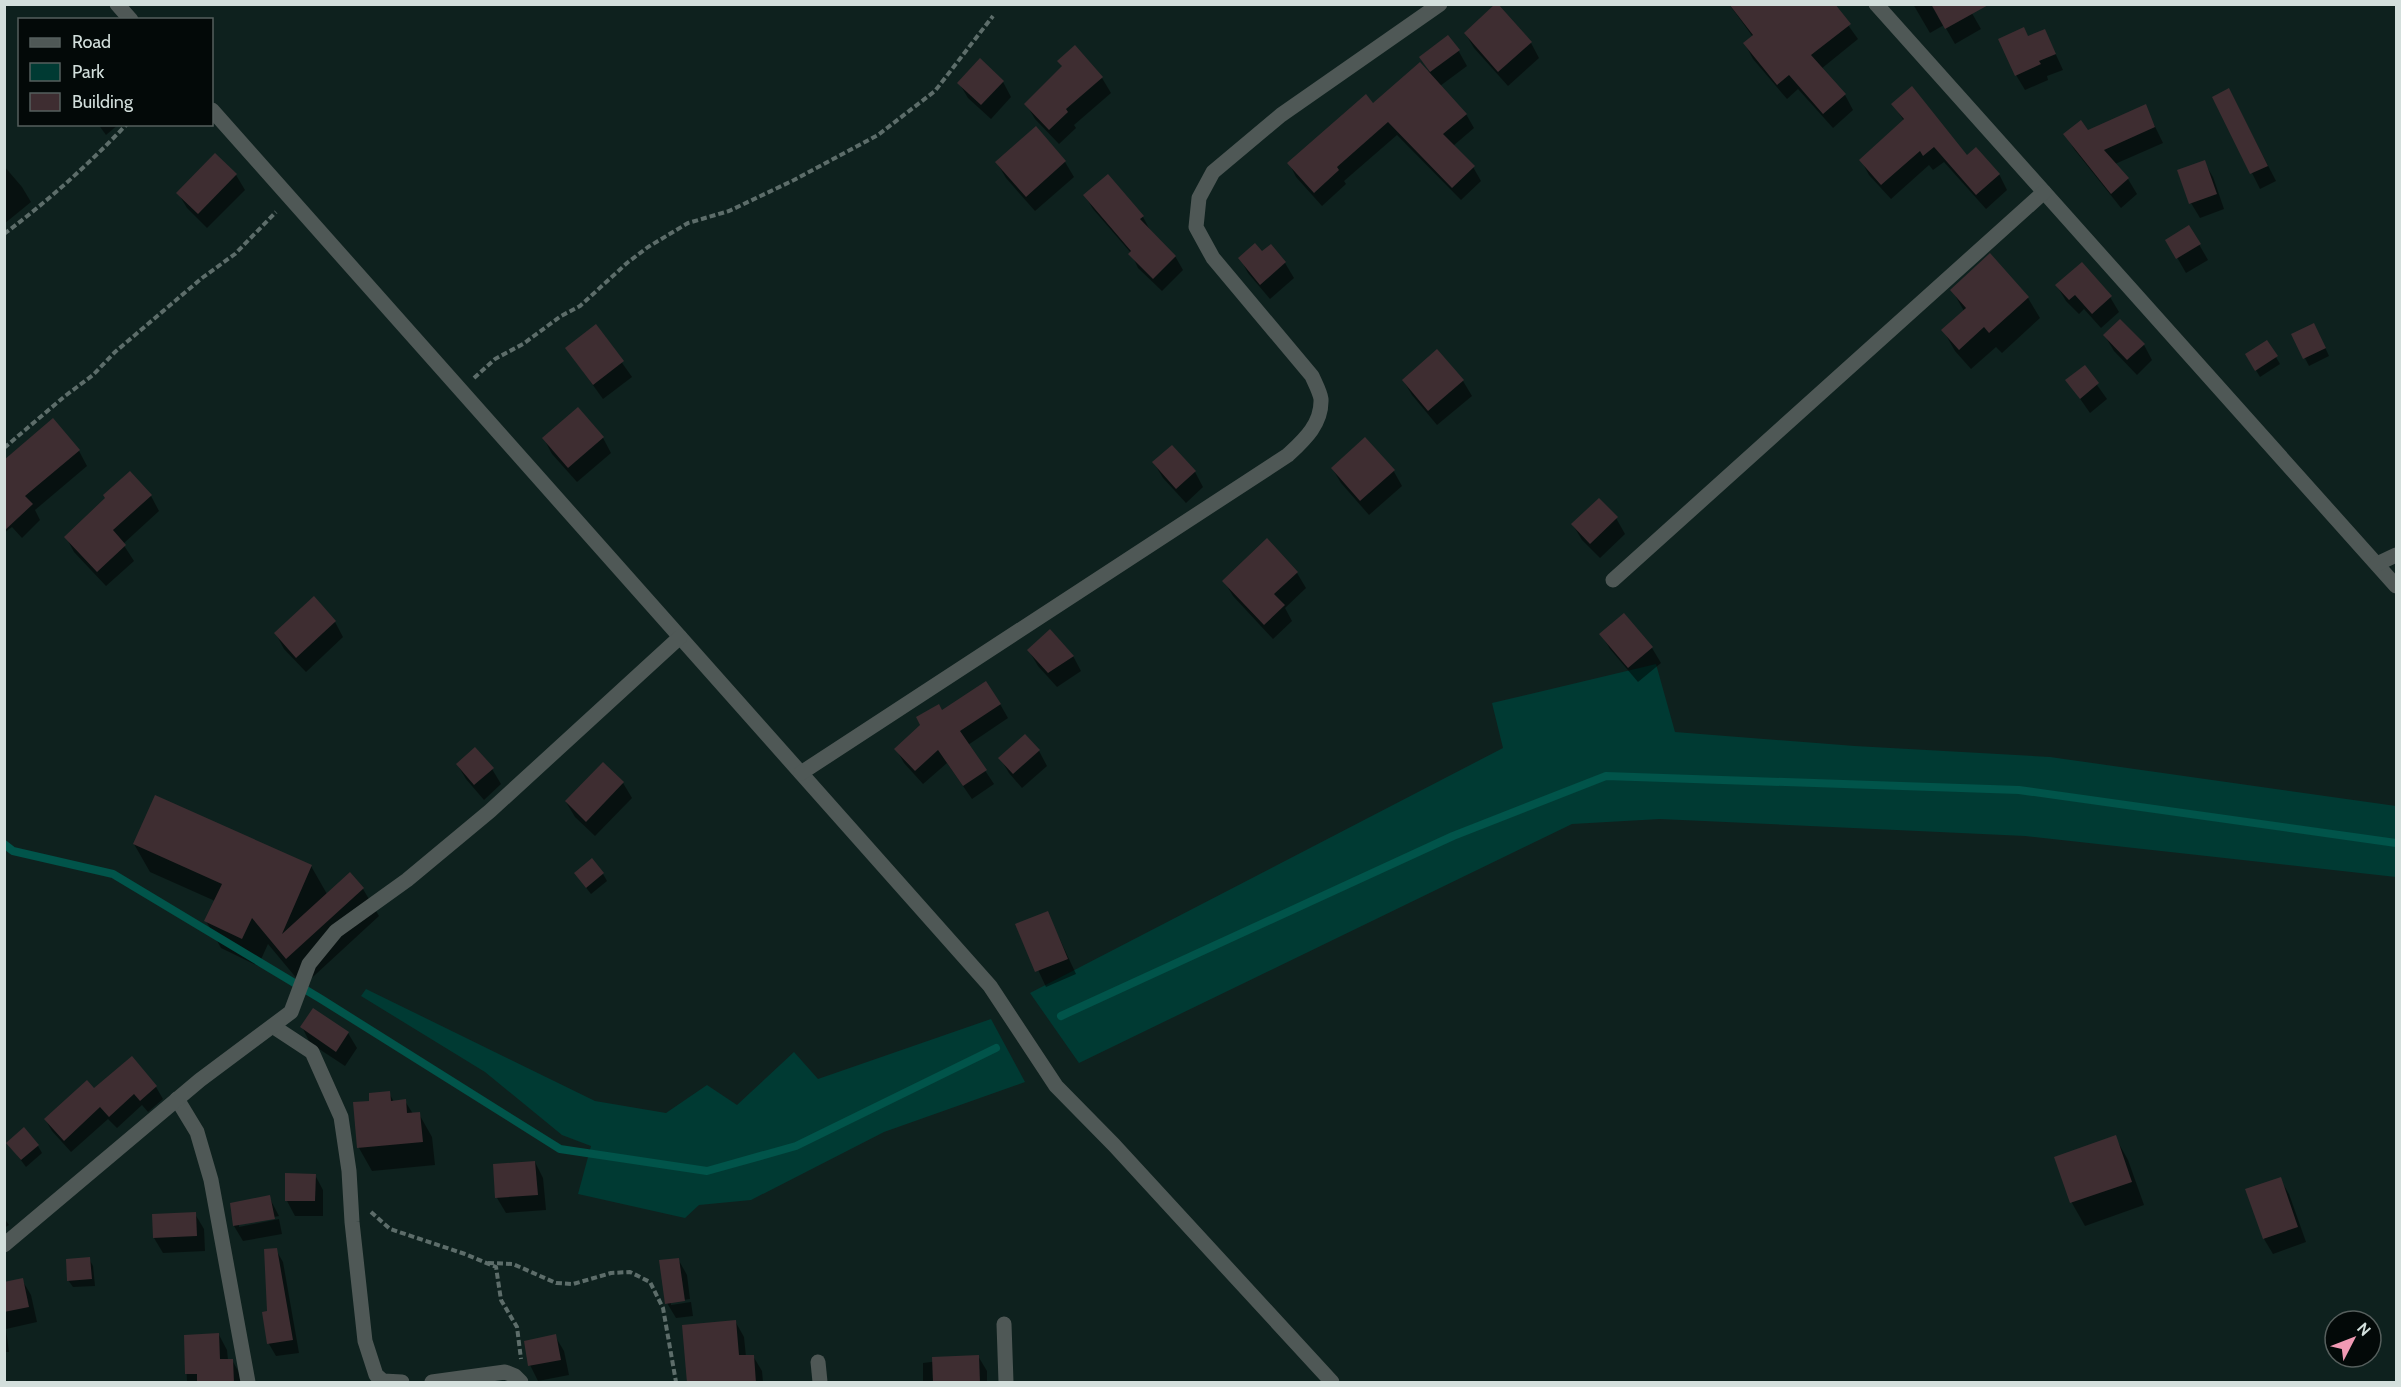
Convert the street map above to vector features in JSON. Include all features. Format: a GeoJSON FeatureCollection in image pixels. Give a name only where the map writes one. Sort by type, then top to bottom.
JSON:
{"type":"FeatureCollection","features":[{"type":"Feature","properties":{"kind":"street"},"geometry":{"type":"LineString","coordinates":[[117,4],[129,18]]}},
{"type":"Feature","properties":{"kind":"street"},"geometry":{"type":"LineString","coordinates":[[801,773],[1288,455],[1310,435],[1318,416],[1321,398],[1312,376],[1213,258],[1196,227],[1199,198],[1213,172],[1281,115],[1440,4]]}},
{"type":"Feature","properties":{"kind":"street"},"geometry":{"type":"LineString","coordinates":[[1876,4],[2397,586]]}},
{"type":"Feature","properties":{"kind":"street"},"geometry":{"type":"LineString","coordinates":[[213,112],[990,986],[1056,1086],[1114,1145],[1332,1383]]}},
{"type":"Feature","properties":{"kind":"street"},"geometry":{"type":"LineString","coordinates":[[1613,580],[2044,192]]}},
{"type":"Feature","properties":{"kind":"street"},"geometry":{"type":"LineString","coordinates":[[2377,564],[2397,555]]}},
{"type":"Feature","properties":{"kind":"street"},"geometry":{"type":"LineString","coordinates":[[4,1245],[200,1080],[274,1027],[291,1012],[309,964],[336,932],[407,880],[490,812],[680,637]]}},
{"type":"Feature","properties":{"kind":"street"},"geometry":{"type":"LineString","coordinates":[[274,1027],[312,1052],[341,1117],[350,1171],[350,1193],[365,1341],[376,1375],[383,1381],[402,1383]]}},
{"type":"Feature","properties":{"kind":"street"},"geometry":{"type":"LineString","coordinates":[[177,1099],[197,1132],[211,1180],[248,1383]]}},
{"type":"Feature","properties":{"kind":"street"},"geometry":{"type":"LineString","coordinates":[[1004,1324],[1006,1383]]}},
{"type":"Feature","properties":{"kind":"street"},"geometry":{"type":"LineString","coordinates":[[818,1362],[820,1383]]}},
{"type":"Feature","properties":{"kind":"street"},"geometry":{"type":"LineString","coordinates":[[432,1383],[505,1372],[516,1376],[522,1375]]}},
{"type":"Feature","properties":{"kind":"path"},"geometry":{"type":"LineString","coordinates":[[458,388],[495,359],[523,344],[561,316],[580,306],[648,247],[688,223],[729,211],[794,180],[878,135],[934,91],[993,16]]}},
{"type":"Feature","properties":{"kind":"path"},"geometry":{"type":"LineString","coordinates":[[4,234],[36,210],[125,126]]}},
{"type":"Feature","properties":{"kind":"path"},"geometry":{"type":"LineString","coordinates":[[4,448],[93,375],[115,352],[202,278],[235,254],[290,199]]}},
{"type":"Feature","properties":{"kind":"path"},"geometry":{"type":"LineString","coordinates":[[350,1193],[390,1229],[496,1267],[501,1300],[517,1327],[522,1375]]}},
{"type":"Feature","properties":{"kind":"path"},"geometry":{"type":"LineString","coordinates":[[486,1263],[513,1264],[556,1283],[573,1284],[611,1273],[630,1272],[650,1282],[663,1308],[676,1383]]}},
{"type":"Feature","properties":{"kind":"green space"},"geometry":{"type":"Polygon","coordinates":[[[1656,664],[1675,732],[1855,746],[2050,757],[2396,806],[2396,877],[2025,836],[1660,819],[1572,824],[1079,1063],[1030,993],[1503,748],[1492,703],[1656,664]]]}},
{"type":"Feature","properties":{"kind":"green space"},"geometry":{"type":"Polygon","coordinates":[[[366,989],[595,1101],[666,1113],[707,1085],[737,1105],[794,1052],[818,1079],[991,1019],[1025,1082],[884,1132],[751,1200],[699,1205],[685,1218],[578,1194],[591,1146],[562,1135],[485,1072],[361,996],[366,989]]]}},
{"type":"Feature","properties":{"kind":"building"},"geometry":{"type":"Polygon","coordinates":[[[1495,4],[1498,4],[1532,42],[1498,72],[1464,33],[1495,4]]]}},
{"type":"Feature","properties":{"kind":"building"},"geometry":{"type":"Polygon","coordinates":[[[1729,4],[1835,4],[1851,24],[1811,55],[1846,94],[1823,114],[1789,75],[1777,85],[1743,43],[1753,35],[1729,4]]]}},
{"type":"Feature","properties":{"kind":"building"},"geometry":{"type":"Polygon","coordinates":[[[1931,4],[1990,4],[1945,29],[1931,4]]]}},
{"type":"Feature","properties":{"kind":"building"},"geometry":{"type":"Polygon","coordinates":[[[2024,27],[2028,36],[2045,29],[2056,54],[2039,61],[2041,64],[2015,76],[1998,39],[2024,27]]]}},
{"type":"Feature","properties":{"kind":"building"},"geometry":{"type":"Polygon","coordinates":[[[1448,35],[1460,50],[1430,72],[1419,57],[1448,35]]]}},
{"type":"Feature","properties":{"kind":"building"},"geometry":{"type":"Polygon","coordinates":[[[1075,45],[1103,77],[1066,109],[1068,112],[1049,130],[1024,104],[1062,66],[1057,61],[1075,45]]]}},
{"type":"Feature","properties":{"kind":"building"},"geometry":{"type":"Polygon","coordinates":[[[980,58],[1004,81],[981,105],[957,83],[980,58]]]}},
{"type":"Feature","properties":{"kind":"building"},"geometry":{"type":"Polygon","coordinates":[[[1420,62],[1467,114],[1443,134],[1475,166],[1452,188],[1388,122],[1337,167],[1339,170],[1314,193],[1287,163],[1366,94],[1373,103],[1420,62]]]}},
{"type":"Feature","properties":{"kind":"building"},"geometry":{"type":"Polygon","coordinates":[[[1912,86],[1967,155],[1976,147],[2000,174],[1976,195],[1934,147],[1923,156],[1920,151],[1881,185],[1859,160],[1904,119],[1891,104],[1912,86]]]}},
{"type":"Feature","properties":{"kind":"building"},"geometry":{"type":"Polygon","coordinates":[[[2229,88],[2268,166],[2250,174],[2212,97],[2229,88]]]}},
{"type":"Feature","properties":{"kind":"building"},"geometry":{"type":"Polygon","coordinates":[[[2146,104],[2155,127],[2104,150],[2129,178],[2111,194],[2063,134],[2081,120],[2088,130],[2146,104]]]}},
{"type":"Feature","properties":{"kind":"building"},"geometry":{"type":"Polygon","coordinates":[[[1036,126],[1066,161],[1026,197],[995,162],[1036,126]]]}},
{"type":"Feature","properties":{"kind":"building"},"geometry":{"type":"Polygon","coordinates":[[[215,153],[237,174],[198,214],[176,193],[215,153]]]}},
{"type":"Feature","properties":{"kind":"building"},"geometry":{"type":"Polygon","coordinates":[[[2205,160],[2217,194],[2189,204],[2177,170],[2205,160]]]}},
{"type":"Feature","properties":{"kind":"building"},"geometry":{"type":"Polygon","coordinates":[[[1108,174],[1144,216],[1140,219],[1176,256],[1153,279],[1128,254],[1131,251],[1083,195],[1108,174]]]}},
{"type":"Feature","properties":{"kind":"building"},"geometry":{"type":"Polygon","coordinates":[[[2189,225],[2201,244],[2176,259],[2165,240],[2189,225]]]}},
{"type":"Feature","properties":{"kind":"building"},"geometry":{"type":"Polygon","coordinates":[[[1255,243],[1262,251],[1271,244],[1286,262],[1260,285],[1238,258],[1255,243]]]}},
{"type":"Feature","properties":{"kind":"building"},"geometry":{"type":"Polygon","coordinates":[[[1990,253],[2029,297],[1989,333],[1984,327],[1959,350],[1941,330],[1966,308],[1950,290],[1990,253]]]}},
{"type":"Feature","properties":{"kind":"building"},"geometry":{"type":"Polygon","coordinates":[[[2082,262],[2112,296],[2092,314],[2075,295],[2069,300],[2055,285],[2082,262]]]}},
{"type":"Feature","properties":{"kind":"building"},"geometry":{"type":"Polygon","coordinates":[[[2120,319],[2145,344],[2127,360],[2103,335],[2120,319]]]}},
{"type":"Feature","properties":{"kind":"building"},"geometry":{"type":"Polygon","coordinates":[[[2314,323],[2326,348],[2303,359],[2291,334],[2314,323]]]}},
{"type":"Feature","properties":{"kind":"building"},"geometry":{"type":"Polygon","coordinates":[[[596,324],[624,361],[593,385],[565,348],[596,324]]]}},
{"type":"Feature","properties":{"kind":"building"},"geometry":{"type":"Polygon","coordinates":[[[2267,340],[2278,356],[2255,371],[2245,354],[2267,340]]]}},
{"type":"Feature","properties":{"kind":"building"},"geometry":{"type":"Polygon","coordinates":[[[1437,349],[1464,380],[1428,411],[1402,380],[1437,349]]]}},
{"type":"Feature","properties":{"kind":"building"},"geometry":{"type":"Polygon","coordinates":[[[2085,365],[2099,383],[2080,399],[2065,380],[2085,365]]]}},
{"type":"Feature","properties":{"kind":"building"},"geometry":{"type":"Polygon","coordinates":[[[578,407],[604,437],[568,468],[542,438],[578,407]]]}},
{"type":"Feature","properties":{"kind":"building"},"geometry":{"type":"Polygon","coordinates":[[[53,418],[80,450],[25,496],[33,504],[4,531],[4,460],[53,418]]]}},
{"type":"Feature","properties":{"kind":"building"},"geometry":{"type":"Polygon","coordinates":[[[1365,437],[1395,470],[1360,501],[1331,468],[1365,437]]]}},
{"type":"Feature","properties":{"kind":"building"},"geometry":{"type":"Polygon","coordinates":[[[1172,445],[1196,471],[1176,489],[1152,462],[1172,445]]]}},
{"type":"Feature","properties":{"kind":"building"},"geometry":{"type":"Polygon","coordinates":[[[130,471],[152,495],[113,530],[126,545],[97,572],[64,537],[105,498],[103,495],[130,471]]]}},
{"type":"Feature","properties":{"kind":"building"},"geometry":{"type":"Polygon","coordinates":[[[1599,498],[1618,517],[1590,544],[1571,524],[1599,498]]]}},
{"type":"Feature","properties":{"kind":"building"},"geometry":{"type":"Polygon","coordinates":[[[1267,538],[1298,572],[1274,594],[1285,605],[1264,625],[1222,581],[1267,538]]]}},
{"type":"Feature","properties":{"kind":"building"},"geometry":{"type":"Polygon","coordinates":[[[314,596],[336,621],[296,658],[274,633],[314,596]]]}},
{"type":"Feature","properties":{"kind":"building"},"geometry":{"type":"Polygon","coordinates":[[[1624,613],[1653,647],[1628,668],[1599,634],[1624,613]]]}},
{"type":"Feature","properties":{"kind":"building"},"geometry":{"type":"Polygon","coordinates":[[[1050,629],[1074,656],[1048,673],[1027,650],[1050,629]]]}},
{"type":"Feature","properties":{"kind":"building"},"geometry":{"type":"Polygon","coordinates":[[[986,681],[1001,704],[960,731],[987,770],[963,786],[938,750],[915,771],[894,749],[920,725],[916,717],[939,704],[942,710],[986,681]]]}},
{"type":"Feature","properties":{"kind":"building"},"geometry":{"type":"Polygon","coordinates":[[[1025,734],[1040,750],[1013,774],[998,758],[1025,734]]]}},
{"type":"Feature","properties":{"kind":"building"},"geometry":{"type":"Polygon","coordinates":[[[475,747],[494,768],[474,785],[456,764],[475,747]]]}},
{"type":"Feature","properties":{"kind":"building"},"geometry":{"type":"Polygon","coordinates":[[[603,762],[624,782],[586,822],[565,801],[603,762]]]}},
{"type":"Feature","properties":{"kind":"building"},"geometry":{"type":"Polygon","coordinates":[[[155,795],[312,865],[282,934],[350,872],[364,888],[286,959],[252,918],[242,939],[204,921],[222,884],[133,844],[155,795]]]}},
{"type":"Feature","properties":{"kind":"building"},"geometry":{"type":"Polygon","coordinates":[[[592,858],[604,873],[586,888],[574,873],[592,858]]]}},
{"type":"Feature","properties":{"kind":"building"},"geometry":{"type":"Polygon","coordinates":[[[1048,911],[1068,959],[1035,972],[1015,924],[1048,911]]]}},
{"type":"Feature","properties":{"kind":"building"},"geometry":{"type":"Polygon","coordinates":[[[313,1008],[349,1032],[336,1052],[300,1027],[313,1008]]]}},
{"type":"Feature","properties":{"kind":"building"},"geometry":{"type":"Polygon","coordinates":[[[132,1056],[157,1086],[140,1101],[134,1094],[109,1117],[100,1107],[64,1141],[44,1119],[87,1080],[94,1088],[132,1056]]]}},
{"type":"Feature","properties":{"kind":"building"},"geometry":{"type":"Polygon","coordinates":[[[390,1091],[391,1101],[406,1099],[407,1113],[420,1112],[423,1142],[357,1148],[353,1102],[369,1101],[369,1093],[390,1091]]]}},
{"type":"Feature","properties":{"kind":"building"},"geometry":{"type":"Polygon","coordinates":[[[24,1127],[39,1145],[21,1160],[6,1143],[24,1127]]]}},
{"type":"Feature","properties":{"kind":"building"},"geometry":{"type":"Polygon","coordinates":[[[2116,1135],[2132,1182],[2070,1203],[2054,1157],[2116,1135]]]}},
{"type":"Feature","properties":{"kind":"building"},"geometry":{"type":"Polygon","coordinates":[[[535,1161],[538,1195],[495,1198],[493,1164],[535,1161]]]}},
{"type":"Feature","properties":{"kind":"building"},"geometry":{"type":"Polygon","coordinates":[[[285,1173],[316,1174],[315,1201],[285,1201],[285,1173]]]}},
{"type":"Feature","properties":{"kind":"building"},"geometry":{"type":"Polygon","coordinates":[[[2281,1177],[2298,1227],[2263,1239],[2245,1189],[2281,1177]]]}},
{"type":"Feature","properties":{"kind":"building"},"geometry":{"type":"Polygon","coordinates":[[[270,1195],[275,1219],[233,1226],[230,1203],[270,1195]]]}},
{"type":"Feature","properties":{"kind":"building"},"geometry":{"type":"Polygon","coordinates":[[[196,1212],[197,1236],[153,1238],[152,1214],[196,1212]]]}},
{"type":"Feature","properties":{"kind":"building"},"geometry":{"type":"Polygon","coordinates":[[[277,1248],[293,1340],[267,1344],[262,1312],[267,1311],[264,1249],[277,1248]]]}},
{"type":"Feature","properties":{"kind":"building"},"geometry":{"type":"Polygon","coordinates":[[[90,1257],[92,1279],[67,1281],[66,1259],[90,1257]]]}},
{"type":"Feature","properties":{"kind":"building"},"geometry":{"type":"Polygon","coordinates":[[[679,1258],[685,1301],[665,1304],[659,1260],[679,1258]]]}},
{"type":"Feature","properties":{"kind":"building"},"geometry":{"type":"Polygon","coordinates":[[[23,1278],[29,1307],[4,1312],[4,1282],[23,1278]]]}},
{"type":"Feature","properties":{"kind":"building"},"geometry":{"type":"Polygon","coordinates":[[[736,1320],[739,1355],[754,1355],[756,1383],[687,1383],[682,1325],[736,1320]]]}},
{"type":"Feature","properties":{"kind":"building"},"geometry":{"type":"Polygon","coordinates":[[[219,1333],[220,1359],[233,1359],[234,1383],[197,1383],[197,1374],[185,1374],[184,1335],[219,1333]]]}},
{"type":"Feature","properties":{"kind":"building"},"geometry":{"type":"Polygon","coordinates":[[[556,1334],[561,1360],[528,1366],[524,1341],[556,1334]]]}},
{"type":"Feature","properties":{"kind":"building"},"geometry":{"type":"Polygon","coordinates":[[[979,1355],[980,1383],[933,1383],[932,1357],[979,1355]]]}},
{"type":"Feature","properties":{"kind":"waterway"},"geometry":{"type":"LineString","coordinates":[[1061,1016],[1453,836],[1606,776],[2019,790],[2396,843]]}},
{"type":"Feature","properties":{"kind":"waterway"},"geometry":{"type":"LineString","coordinates":[[4,844],[13,851],[113,874],[321,999],[560,1149],[707,1171],[796,1146],[996,1048]]}}]}
